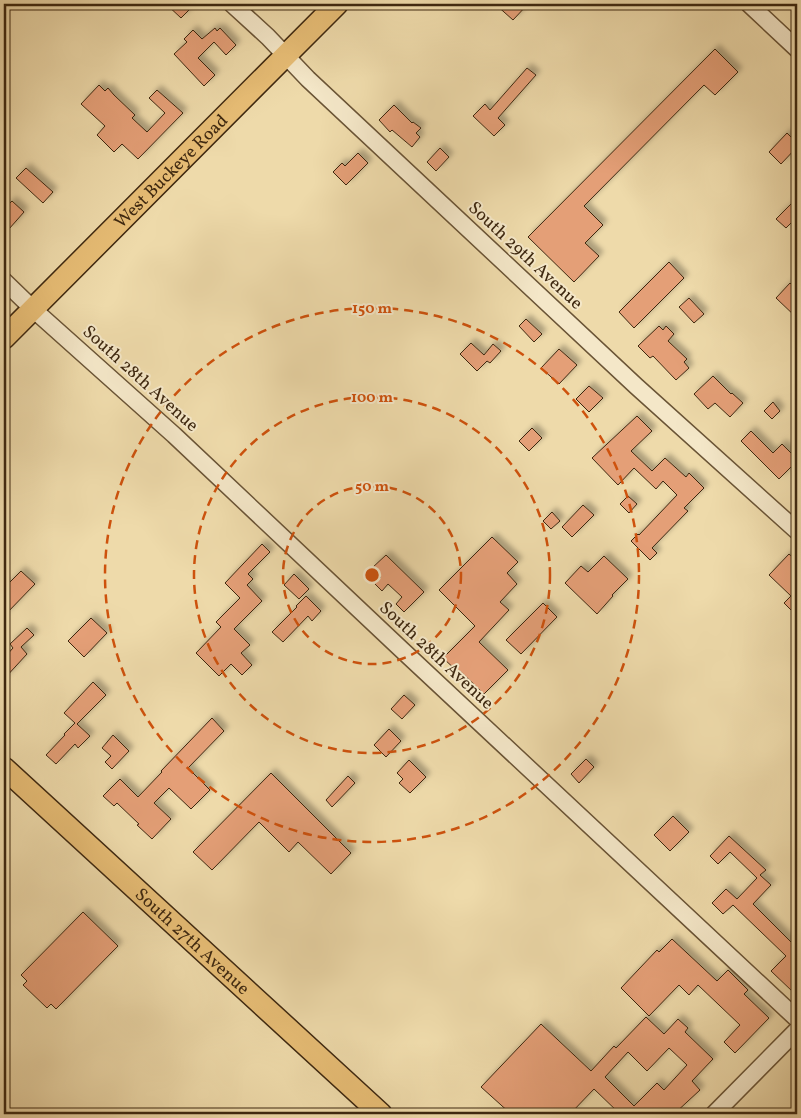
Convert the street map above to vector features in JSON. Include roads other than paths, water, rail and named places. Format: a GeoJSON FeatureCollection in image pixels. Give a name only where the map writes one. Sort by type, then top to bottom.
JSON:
{"type":"FeatureCollection","features":[{"type":"Feature","properties":{"kind":"main road","name":"West Buckeye Road"},"geometry":{"type":"LineString","coordinates":[[4,338],[337,4]]}},
{"type":"Feature","properties":{"kind":"main road","name":"South 27th Avenue"},"geometry":{"type":"LineString","coordinates":[[4,768],[381,1114]]}},
{"type":"Feature","properties":{"kind":"street","name":"South 29th Avenue"},"geometry":{"type":"LineString","coordinates":[[232,4],[308,79],[629,379],[797,531]]}},
{"type":"Feature","properties":{"kind":"street"},"geometry":{"type":"LineString","coordinates":[[749,4],[797,49]]}},
{"type":"Feature","properties":{"kind":"street","name":"South 28th Avenue"},"geometry":{"type":"LineString","coordinates":[[4,281],[32,309],[181,441],[797,1019]]}},
{"type":"Feature","properties":{"kind":"street"},"geometry":{"type":"LineString","coordinates":[[714,1114],[797,1030]]}}]}
